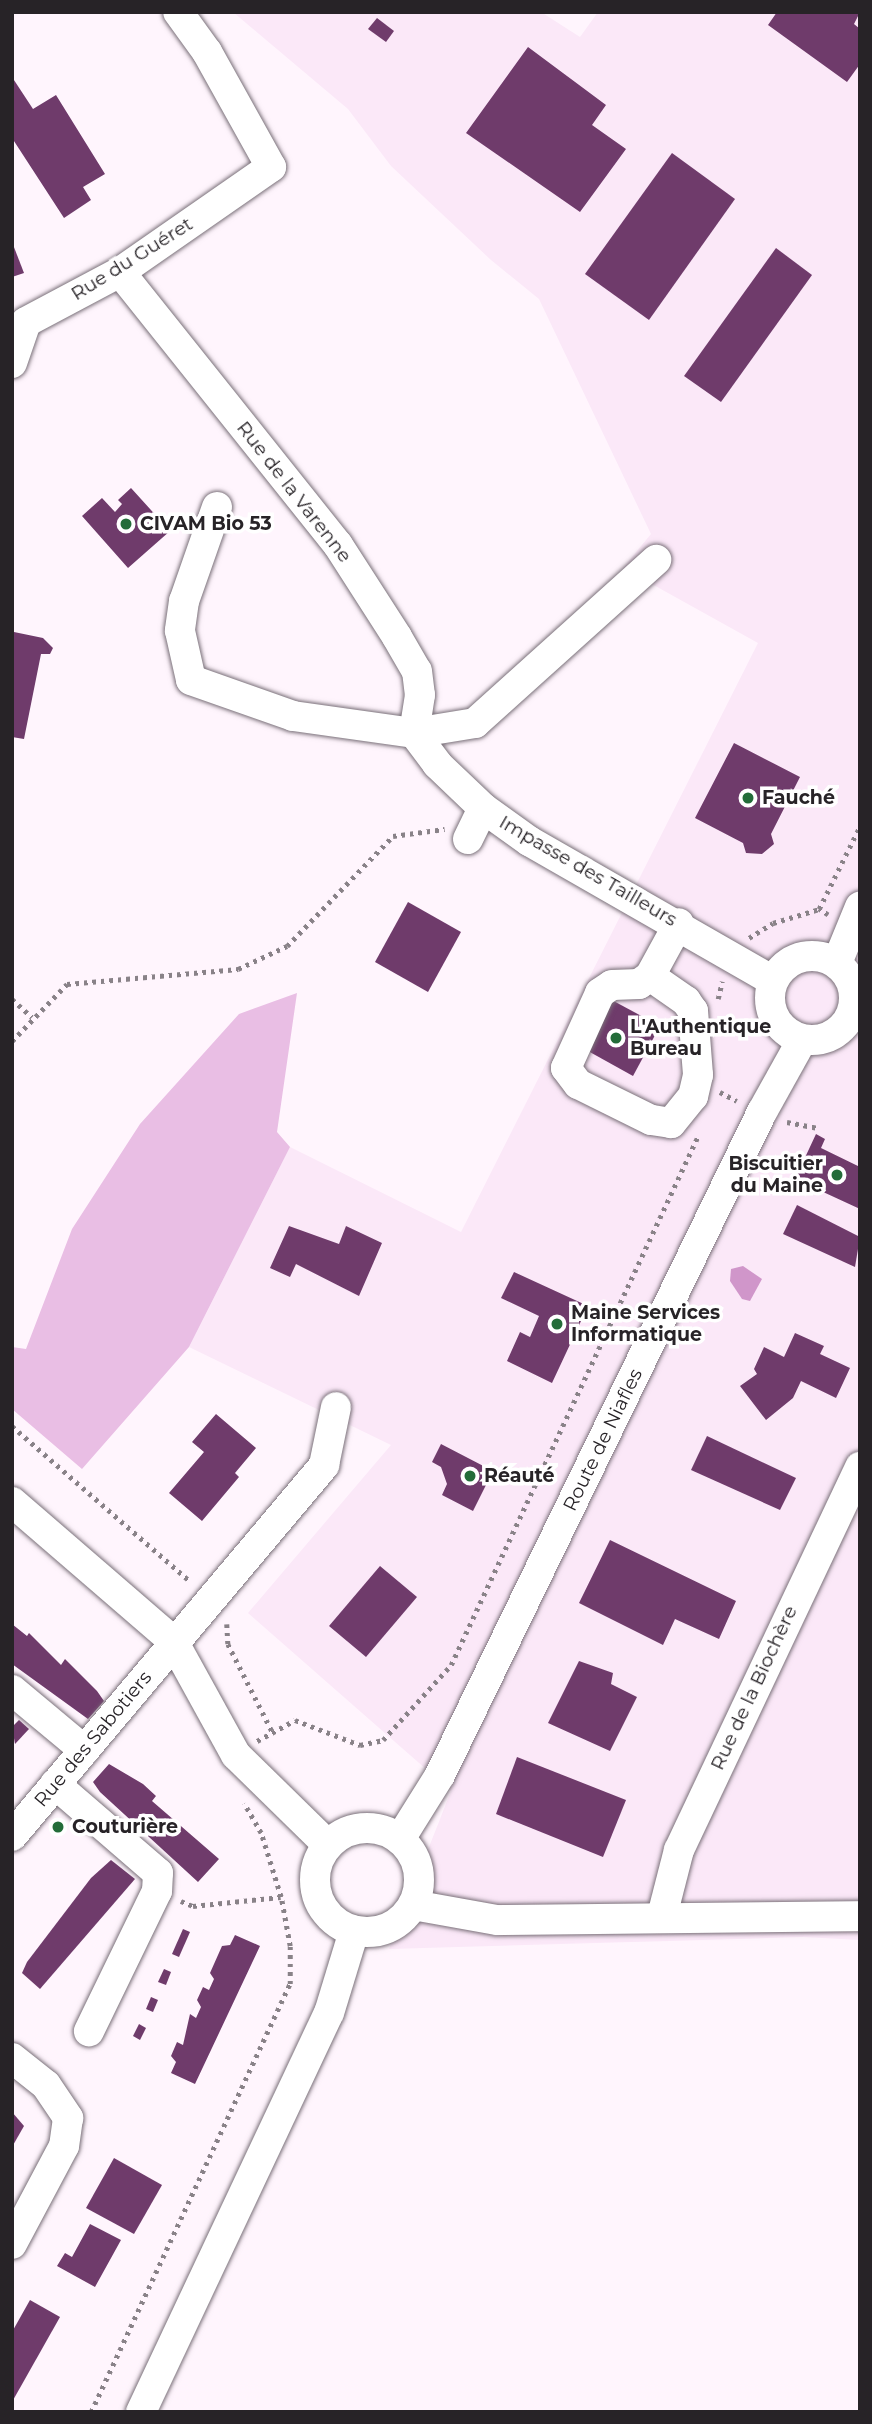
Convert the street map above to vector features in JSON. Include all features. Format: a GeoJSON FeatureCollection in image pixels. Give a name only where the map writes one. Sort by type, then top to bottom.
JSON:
{"type":"FeatureCollection","features":[{"type":"Feature","properties":{"kind":"street","name":"Rue du Guéret"},"geometry":{"type":"LineString","coordinates":[[12,363],[26,323],[120,272],[271,167],[207,52],[178,12]]}},
{"type":"Feature","properties":{"kind":"street","name":"Rue de la Varenne"},"geometry":{"type":"LineString","coordinates":[[120,272],[338,545],[397,637],[417,671],[420,695],[415,733]]}},
{"type":"Feature","properties":{"kind":"street"},"geometry":{"type":"LineString","coordinates":[[216,506],[184,601],[180,631],[191,680],[293,716],[415,733],[475,723],[656,560]]}},
{"type":"Feature","properties":{"kind":"street","name":"Impasse des Tailleurs"},"geometry":{"type":"LineString","coordinates":[[415,733],[438,764],[482,808],[529,841],[679,923],[772,981]]}},
{"type":"Feature","properties":{"kind":"street"},"geometry":{"type":"LineString","coordinates":[[459,834],[482,808]]}},
{"type":"Feature","properties":{"kind":"street"},"geometry":{"type":"LineString","coordinates":[[837,963],[860,907]]}},
{"type":"Feature","properties":{"kind":"street"},"geometry":{"type":"LineString","coordinates":[[650,976],[686,1001],[693,1011],[698,1076],[693,1097],[671,1123],[651,1120],[578,1084],[566,1068],[605,987],[639,984],[650,976],[679,923]]}},
{"type":"Feature","properties":{"kind":"street"},"geometry":{"type":"LineString","coordinates":[[799,957],[825,957],[837,963],[850,979],[855,1000],[852,1034],[802,1040],[781,1027],[769,1005],[772,981],[779,970],[799,957]]}},
{"type":"Feature","properties":{"kind":"street","name":"Route de Niafles"},"geometry":{"type":"LineString","coordinates":[[400,1839],[440,1775],[762,1112],[802,1040]]}},
{"type":"Feature","properties":{"kind":"street","name":"Rue des Sabotiers"},"geometry":{"type":"LineString","coordinates":[[12,1836],[324,1465],[336,1407]]}},
{"type":"Feature","properties":{"kind":"street","name":"Rue de la Biochère"},"geometry":{"type":"LineString","coordinates":[[662,1916],[679,1850],[860,1466]]}},
{"type":"Feature","properties":{"kind":"street"},"geometry":{"type":"LineString","coordinates":[[12,1502],[173,1642],[236,1755],[328,1845]]}},
{"type":"Feature","properties":{"kind":"street"},"geometry":{"type":"LineString","coordinates":[[12,1690],[84,1750]]}},
{"type":"Feature","properties":{"kind":"street"},"geometry":{"type":"LineString","coordinates":[[55,1784],[158,1873],[156,1891],[89,2031]]}},
{"type":"Feature","properties":{"kind":"street"},"geometry":{"type":"LineString","coordinates":[[371,1827],[400,1839],[417,1863],[420,1877],[413,1905],[388,1928],[354,1931],[331,1918],[317,1895],[314,1878],[328,1845],[340,1835],[371,1827]]}},
{"type":"Feature","properties":{"kind":"street"},"geometry":{"type":"LineString","coordinates":[[413,1905],[497,1920],[662,1916],[860,1916]]}},
{"type":"Feature","properties":{"kind":"street"},"geometry":{"type":"LineString","coordinates":[[141,2412],[329,2013],[354,1931]]}},
{"type":"Feature","properties":{"kind":"street"},"geometry":{"type":"LineString","coordinates":[[12,2058],[46,2085],[68,2118],[64,2146],[12,2244]]}},
{"type":"Feature","properties":{"kind":"path"},"geometry":{"type":"LineString","coordinates":[[748,938],[773,923],[819,909],[860,826]]}},
{"type":"Feature","properties":{"kind":"path"},"geometry":{"type":"LineString","coordinates":[[12,1041],[32,1017],[67,984],[238,969],[287,946],[393,836],[459,834]]}},
{"type":"Feature","properties":{"kind":"path"},"geometry":{"type":"LineString","coordinates":[[819,909],[832,917]]}},
{"type":"Feature","properties":{"kind":"path"},"geometry":{"type":"LineString","coordinates":[[718,987],[718,1011]]}},
{"type":"Feature","properties":{"kind":"path"},"geometry":{"type":"LineString","coordinates":[[12,999],[32,1017]]}},
{"type":"Feature","properties":{"kind":"path"},"geometry":{"type":"LineString","coordinates":[[713,1104],[719,1081]]}},
{"type":"Feature","properties":{"kind":"path"},"geometry":{"type":"LineString","coordinates":[[251,1745],[295,1720],[360,1745],[383,1740],[451,1665],[702,1129]]}},
{"type":"Feature","properties":{"kind":"path"},"geometry":{"type":"LineString","coordinates":[[12,1426],[226,1611],[228,1644],[273,1733]]}},
{"type":"Feature","properties":{"kind":"path"},"geometry":{"type":"LineString","coordinates":[[91,2412],[290,1984],[290,1946],[281,1897],[261,1833],[242,1800]]}},
{"type":"Feature","properties":{"kind":"path"},"geometry":{"type":"LineString","coordinates":[[156,1891],[193,1906],[281,1897]]}},
{"type":"Feature","properties":{"kind":"shaded area"},"geometry":{"type":"Polygon","coordinates":[[[233,12],[541,12],[580,37],[598,12],[860,12],[860,1940],[803,1937],[389,1949],[451,1791],[248,1613],[391,1445],[189,1347],[290,1147],[461,1232],[758,643],[623,568],[651,534],[539,299],[491,260],[391,166],[348,109],[233,12]]]}},
{"type":"Feature","properties":{"kind":"shaded area"},"geometry":{"type":"Polygon","coordinates":[[[297,993],[277,1132],[290,1147],[189,1347],[82,1469],[12,1409],[12,1347],[26,1349],[72,1229],[140,1124],[239,1014],[297,993]]]}},
{"type":"Feature","properties":{"kind":"shaded area"},"geometry":{"type":"Polygon","coordinates":[[[743,1266],[762,1279],[750,1301],[742,1299],[730,1281],[731,1269],[743,1266]]]}},
{"type":"Feature","properties":{"kind":"building"},"geometry":{"type":"Polygon","coordinates":[[[777,12],[860,12],[854,24],[860,29],[860,64],[847,82],[768,25],[777,12]]]}},
{"type":"Feature","properties":{"kind":"building"},"geometry":{"type":"Polygon","coordinates":[[[377,18],[394,31],[386,42],[368,29],[377,18]]]}},
{"type":"Feature","properties":{"kind":"building"},"geometry":{"type":"Polygon","coordinates":[[[528,47],[606,105],[592,125],[626,149],[580,212],[466,133],[528,47]]]}},
{"type":"Feature","properties":{"kind":"building"},"geometry":{"type":"Polygon","coordinates":[[[12,77],[33,109],[56,95],[105,174],[83,187],[91,200],[64,218],[12,138],[12,77]]]}},
{"type":"Feature","properties":{"kind":"building"},"geometry":{"type":"Polygon","coordinates":[[[672,153],[735,199],[649,320],[585,274],[672,153]]]}},
{"type":"Feature","properties":{"kind":"building"},"geometry":{"type":"Polygon","coordinates":[[[12,242],[24,273],[12,277],[12,242]]]}},
{"type":"Feature","properties":{"kind":"building"},"geometry":{"type":"Polygon","coordinates":[[[776,248],[812,275],[721,402],[684,376],[776,248]]]}},
{"type":"Feature","properties":{"kind":"building","name":"CIVAM Bio 53"},"geometry":{"type":"Polygon","coordinates":[[[131,488],[170,531],[128,568],[82,516],[102,498],[115,512],[122,504],[118,500],[131,488]]]}},
{"type":"Feature","properties":{"kind":"building"},"geometry":{"type":"Polygon","coordinates":[[[14,632],[43,638],[53,648],[50,654],[41,654],[24,739],[12,737],[14,632]]]}},
{"type":"Feature","properties":{"kind":"building","name":"Fauché"},"geometry":{"type":"Polygon","coordinates":[[[734,743],[800,777],[771,834],[774,844],[762,854],[746,853],[743,843],[695,818],[734,743]]]}},
{"type":"Feature","properties":{"kind":"building"},"geometry":{"type":"Polygon","coordinates":[[[408,902],[461,932],[428,992],[375,962],[408,902]]]}},
{"type":"Feature","properties":{"kind":"building","name":"L'Authentique Bureau"},"geometry":{"type":"Polygon","coordinates":[[[608,998],[660,1026],[633,1076],[579,1046],[608,998]]]}},
{"type":"Feature","properties":{"kind":"building"},"geometry":{"type":"Polygon","coordinates":[[[816,1134],[825,1139],[821,1148],[860,1167],[860,1209],[795,1179],[816,1134]]]}},
{"type":"Feature","properties":{"kind":"building"},"geometry":{"type":"Polygon","coordinates":[[[797,1205],[860,1237],[855,1267],[783,1234],[797,1205]]]}},
{"type":"Feature","properties":{"kind":"building"},"geometry":{"type":"Polygon","coordinates":[[[289,1226],[339,1244],[346,1226],[382,1243],[359,1296],[296,1264],[290,1277],[270,1268],[289,1226]]]}},
{"type":"Feature","properties":{"kind":"building","name":"Maine Services Informatique"},"geometry":{"type":"Polygon","coordinates":[[[514,1272],[588,1306],[552,1383],[507,1361],[520,1332],[530,1337],[539,1316],[501,1298],[514,1272]]]}},
{"type":"Feature","properties":{"kind":"building"},"geometry":{"type":"Polygon","coordinates":[[[795,1333],[824,1346],[820,1354],[850,1368],[836,1398],[801,1381],[793,1398],[766,1420],[740,1386],[757,1374],[754,1369],[764,1347],[784,1357],[795,1333]]]}},
{"type":"Feature","properties":{"kind":"building"},"geometry":{"type":"Polygon","coordinates":[[[216,1414],[256,1448],[235,1473],[239,1477],[202,1521],[169,1493],[204,1452],[192,1442],[216,1414]]]}},
{"type":"Feature","properties":{"kind":"building"},"geometry":{"type":"Polygon","coordinates":[[[707,1436],[796,1478],[780,1510],[691,1470],[707,1436]]]}},
{"type":"Feature","properties":{"kind":"building","name":"Réauté"},"geometry":{"type":"Polygon","coordinates":[[[441,1444],[493,1471],[473,1511],[442,1495],[447,1484],[441,1467],[432,1462],[441,1444]]]}},
{"type":"Feature","properties":{"kind":"building"},"geometry":{"type":"Polygon","coordinates":[[[610,1540],[736,1601],[719,1639],[675,1619],[663,1645],[579,1603],[610,1540]]]}},
{"type":"Feature","properties":{"kind":"building"},"geometry":{"type":"Polygon","coordinates":[[[380,1566],[417,1597],[366,1657],[329,1626],[380,1566]]]}},
{"type":"Feature","properties":{"kind":"building"},"geometry":{"type":"Polygon","coordinates":[[[12,1624],[27,1636],[29,1633],[61,1665],[65,1659],[97,1691],[104,1701],[88,1719],[12,1664],[12,1624]]]}},
{"type":"Feature","properties":{"kind":"building"},"geometry":{"type":"Polygon","coordinates":[[[579,1661],[613,1673],[611,1684],[637,1697],[610,1751],[548,1723],[579,1661]]]}},
{"type":"Feature","properties":{"kind":"building"},"geometry":{"type":"Polygon","coordinates":[[[19,1720],[29,1729],[15,1744],[12,1727],[19,1720]]]}},
{"type":"Feature","properties":{"kind":"building"},"geometry":{"type":"Polygon","coordinates":[[[517,1757],[626,1800],[603,1857],[496,1814],[517,1757]]]}},
{"type":"Feature","properties":{"kind":"building"},"geometry":{"type":"Polygon","coordinates":[[[109,1764],[143,1784],[156,1796],[152,1801],[219,1859],[198,1882],[100,1792],[93,1782],[109,1764]]]}},
{"type":"Feature","properties":{"kind":"building"},"geometry":{"type":"Polygon","coordinates":[[[111,1860],[135,1879],[40,1989],[22,1973],[27,1962],[91,1878],[111,1860]]]}},
{"type":"Feature","properties":{"kind":"building"},"geometry":{"type":"Polygon","coordinates":[[[183,1929],[190,1932],[179,1957],[172,1954],[183,1929]]]}},
{"type":"Feature","properties":{"kind":"building"},"geometry":{"type":"Polygon","coordinates":[[[235,1935],[260,1946],[195,2084],[171,2073],[176,2062],[171,2056],[177,2042],[183,2045],[190,2014],[196,2018],[201,2007],[197,2000],[203,1987],[209,1990],[214,1979],[210,1973],[222,1946],[230,1945],[235,1935]]]}},
{"type":"Feature","properties":{"kind":"building"},"geometry":{"type":"Polygon","coordinates":[[[164,1969],[171,1972],[166,1985],[158,1982],[164,1969]]]}},
{"type":"Feature","properties":{"kind":"building"},"geometry":{"type":"Polygon","coordinates":[[[151,1997],[158,2000],[153,2012],[146,2009],[151,1997]]]}},
{"type":"Feature","properties":{"kind":"building"},"geometry":{"type":"Polygon","coordinates":[[[139,2024],[146,2028],[140,2040],[133,2036],[139,2024]]]}},
{"type":"Feature","properties":{"kind":"building"},"geometry":{"type":"Polygon","coordinates":[[[12,2112],[24,2126],[12,2147],[12,2112]]]}},
{"type":"Feature","properties":{"kind":"building"},"geometry":{"type":"Polygon","coordinates":[[[114,2158],[162,2185],[134,2234],[86,2208],[114,2158]]]}},
{"type":"Feature","properties":{"kind":"building"},"geometry":{"type":"Polygon","coordinates":[[[90,2224],[121,2240],[95,2287],[57,2266],[65,2253],[72,2257],[90,2224]]]}},
{"type":"Feature","properties":{"kind":"building"},"geometry":{"type":"Polygon","coordinates":[[[30,2300],[60,2317],[12,2402],[12,2332],[30,2300]]]}},
{"type":"Feature","properties":{"kind":"place","name":"CIVAM Bio 53"},"geometry":{"type":"Point","coordinates":[126,524]}},
{"type":"Feature","properties":{"kind":"place","name":"Fauché"},"geometry":{"type":"Point","coordinates":[748,798]}},
{"type":"Feature","properties":{"kind":"place","name":"L'Authentique Bureau"},"geometry":{"type":"Point","coordinates":[616,1038]}},
{"type":"Feature","properties":{"kind":"place","name":"Biscuitier du Maine"},"geometry":{"type":"Point","coordinates":[837,1175]}},
{"type":"Feature","properties":{"kind":"place","name":"Maine Services Informatique"},"geometry":{"type":"Point","coordinates":[557,1324]}},
{"type":"Feature","properties":{"kind":"place","name":"Réauté"},"geometry":{"type":"Point","coordinates":[470,1476]}},
{"type":"Feature","properties":{"kind":"place","name":"Couturière"},"geometry":{"type":"Point","coordinates":[58,1827]}}]}
